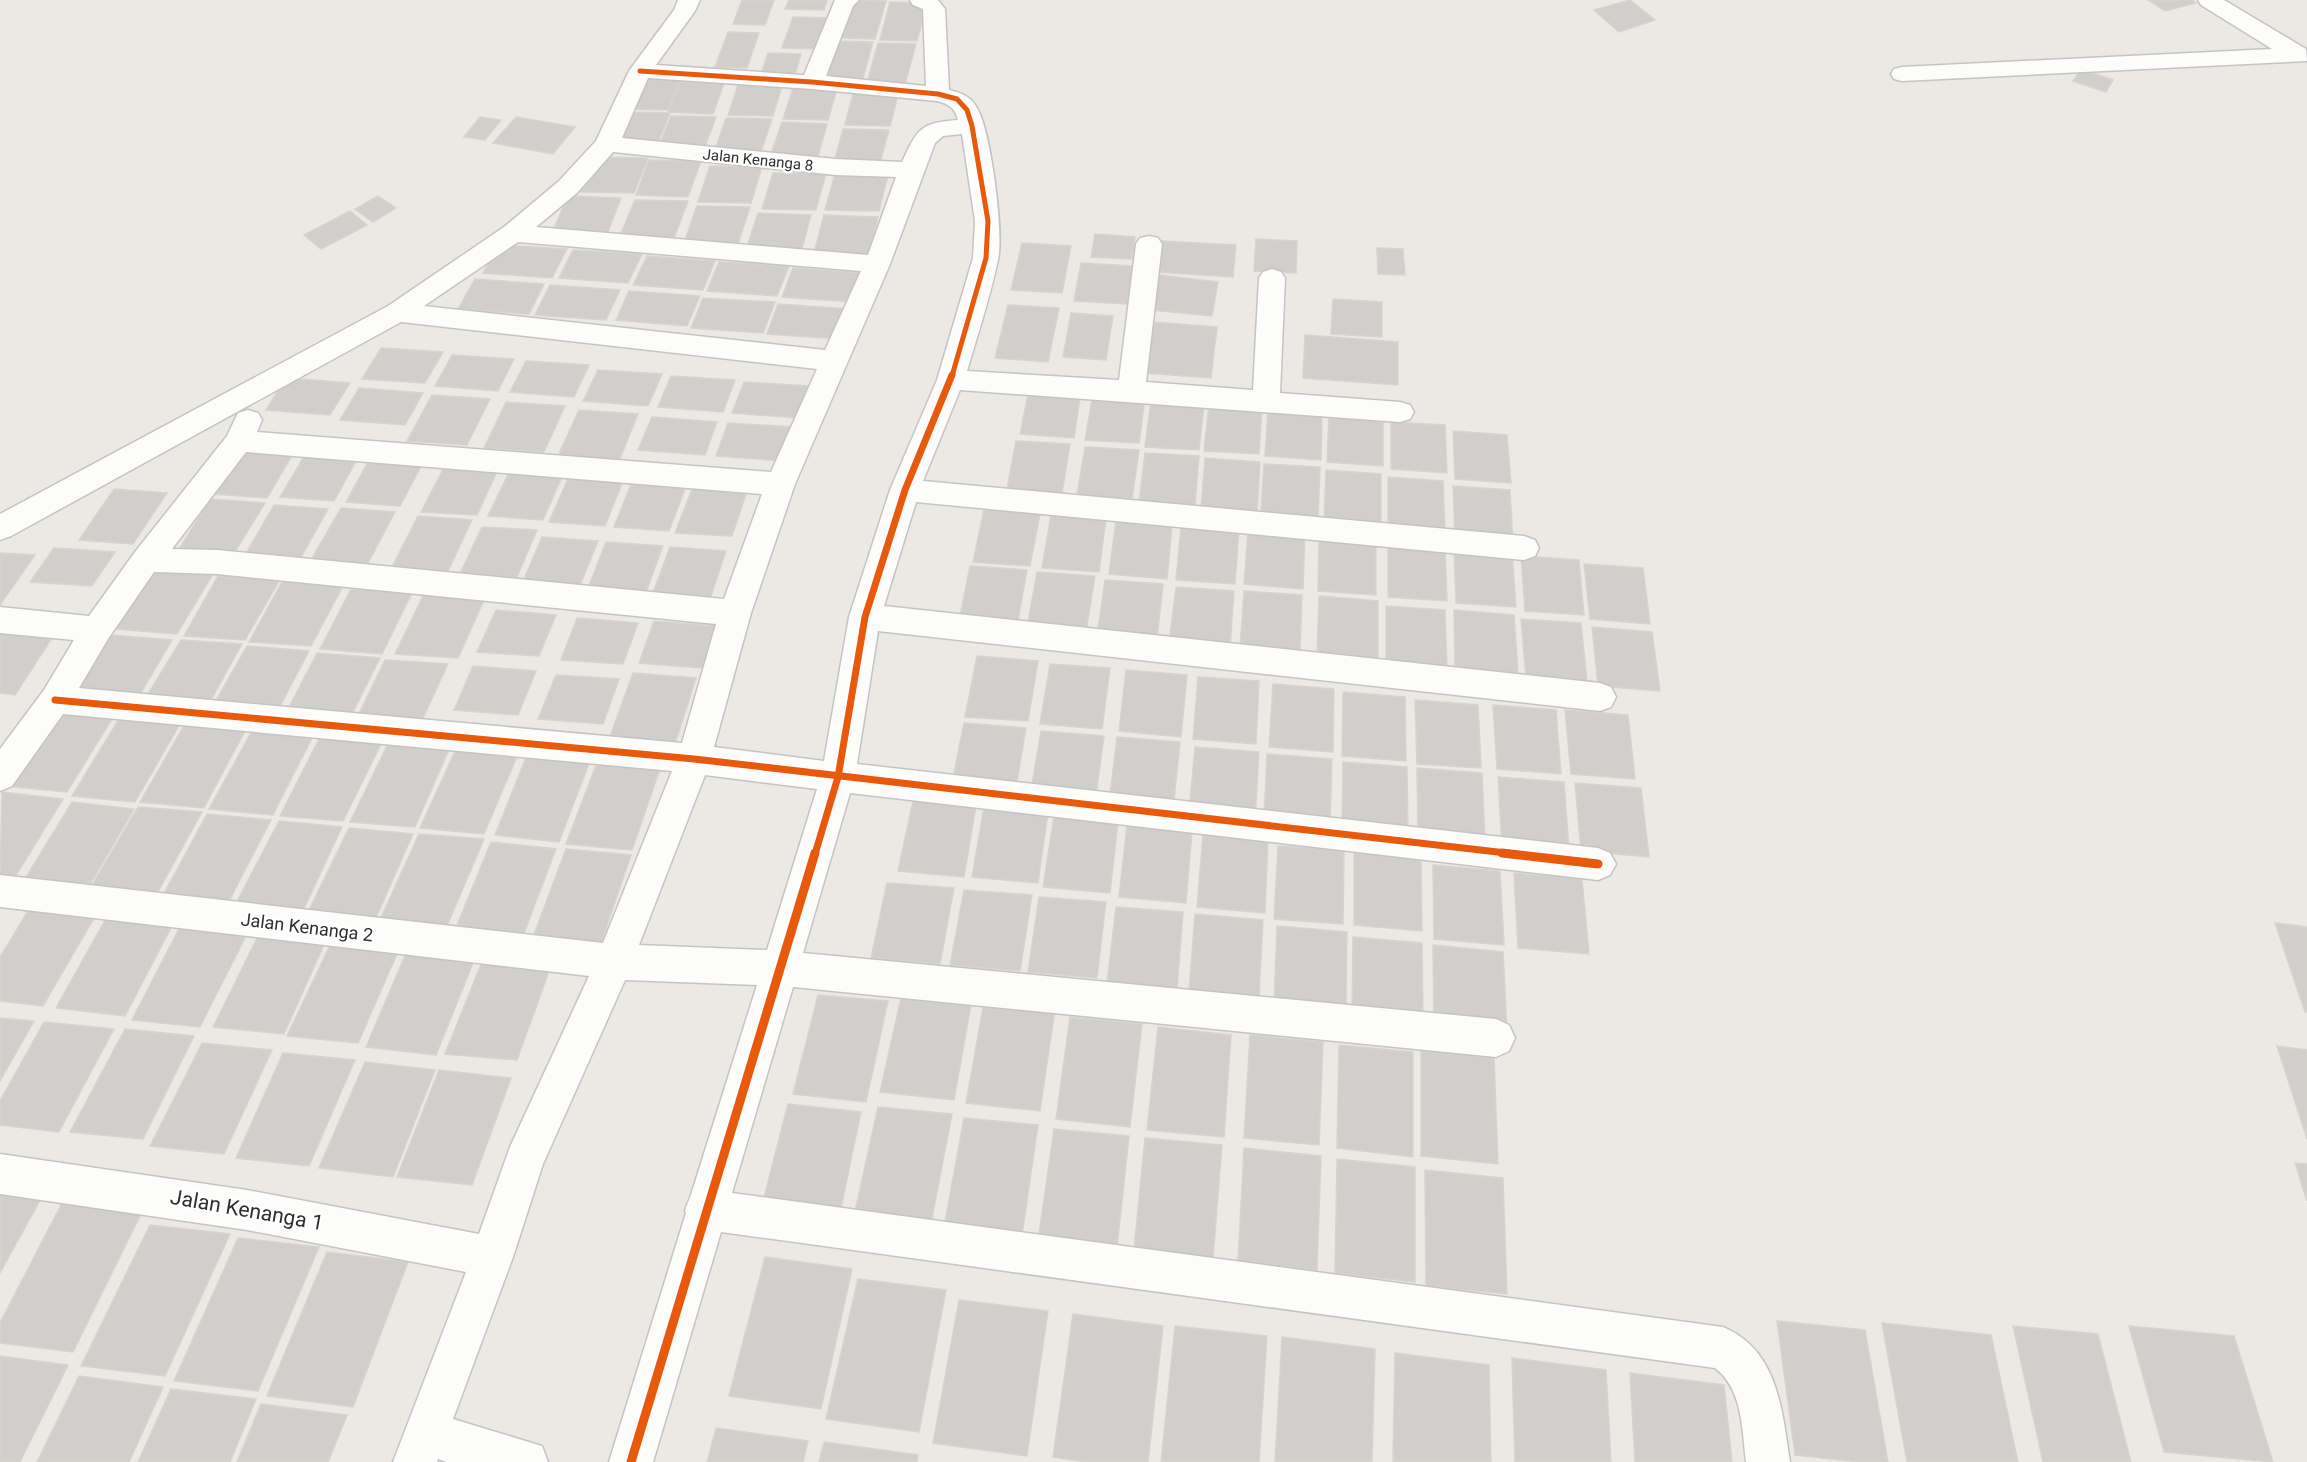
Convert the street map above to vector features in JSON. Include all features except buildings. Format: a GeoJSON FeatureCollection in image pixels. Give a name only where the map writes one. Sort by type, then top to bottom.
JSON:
{"type":"FeatureCollection","features":[{"type":"Feature","properties":{"kind":"street"},"geometry":{"type":"LineString","coordinates":[[0,528],[396,312],[513,232],[568,187],[607,144],[640,72],[684,11],[689,0]]}},
{"type":"Feature","properties":{"kind":"street"},"geometry":{"type":"LineString","coordinates":[[812,82],[844,2],[848,0]]}},
{"type":"Feature","properties":{"kind":"street"},"geometry":{"type":"LineString","coordinates":[[921,0],[929,2],[934,9],[938,94]]}},
{"type":"Feature","properties":{"kind":"street"},"geometry":{"type":"LineString","coordinates":[[2209,0],[2302,57]]}},
{"type":"Feature","properties":{"kind":"street"},"geometry":{"type":"LineString","coordinates":[[1902,74],[2302,57]]}},
{"type":"Feature","properties":{"kind":"street"},"geometry":{"type":"LineString","coordinates":[[631,1462],[705,1210],[838,777],[865,617],[905,490],[951,380],[986,258],[988,221],[972,126],[967,110],[957,99],[938,94],[812,82],[640,72]]}},
{"type":"Feature","properties":{"kind":"street"},"geometry":{"type":"LineString","coordinates":[[526,1462],[421,1448],[492,1257],[524,1161],[614,962],[694,759],[735,613],[780,484],[877,264],[924,140],[936,129],[972,126]]}},
{"type":"Feature","properties":{"kind":"street","name":"Jalan Kenanga 8"},"geometry":{"type":"LineString","coordinates":[[607,144],[836,168],[911,170]]}},
{"type":"Feature","properties":{"kind":"street"},"geometry":{"type":"LineString","coordinates":[[513,232],[877,264]]}},
{"type":"Feature","properties":{"kind":"street"},"geometry":{"type":"LineString","coordinates":[[1131,391],[1149,244]]}},
{"type":"Feature","properties":{"kind":"street"},"geometry":{"type":"LineString","coordinates":[[1266,402],[1272,278]]}},
{"type":"Feature","properties":{"kind":"street"},"geometry":{"type":"LineString","coordinates":[[396,312],[834,361]]}},
{"type":"Feature","properties":{"kind":"street"},"geometry":{"type":"LineString","coordinates":[[951,380],[1131,391],[1400,412]]}},
{"type":"Feature","properties":{"kind":"street"},"geometry":{"type":"LineString","coordinates":[[0,777],[56,700],[98,630],[146,560],[239,441],[264,386]]}},
{"type":"Feature","properties":{"kind":"street"},"geometry":{"type":"LineString","coordinates":[[239,441],[780,484]]}},
{"type":"Feature","properties":{"kind":"street"},"geometry":{"type":"LineString","coordinates":[[905,490],[1524,548]]}},
{"type":"Feature","properties":{"kind":"street"},"geometry":{"type":"LineString","coordinates":[[146,560],[228,563],[735,613]]}},
{"type":"Feature","properties":{"kind":"street"},"geometry":{"type":"LineString","coordinates":[[865,617],[1600,697]]}},
{"type":"Feature","properties":{"kind":"street"},"geometry":{"type":"LineString","coordinates":[[0,620],[98,630]]}},
{"type":"Feature","properties":{"kind":"street"},"geometry":{"type":"LineString","coordinates":[[56,700],[694,759],[1598,864]]}},
{"type":"Feature","properties":{"kind":"street","name":"Jalan Kenanga 2"},"geometry":{"type":"LineString","coordinates":[[0,891],[614,962],[779,968],[1496,1038]]}},
{"type":"Feature","properties":{"kind":"street","name":"Jalan Kenanga 1"},"geometry":{"type":"LineString","coordinates":[[0,1174],[161,1195],[396,1236],[492,1257]]}},
{"type":"Feature","properties":{"kind":"street"},"geometry":{"type":"LineString","coordinates":[[705,1210],[1723,1348],[1734,1354],[1755,1388],[1768,1462]]}},
{"type":"Feature","properties":{"kind":"cycle path"},"geometry":{"type":"LineString","coordinates":[[631,1462],[838,777],[865,617],[905,490],[951,380],[986,258],[988,221],[972,126],[967,110],[957,99],[938,94],[812,82],[640,71]]}},
{"type":"Feature","properties":{"kind":"cycle path"},"geometry":{"type":"LineString","coordinates":[[55,700],[694,759],[1598,864]]}}]}
